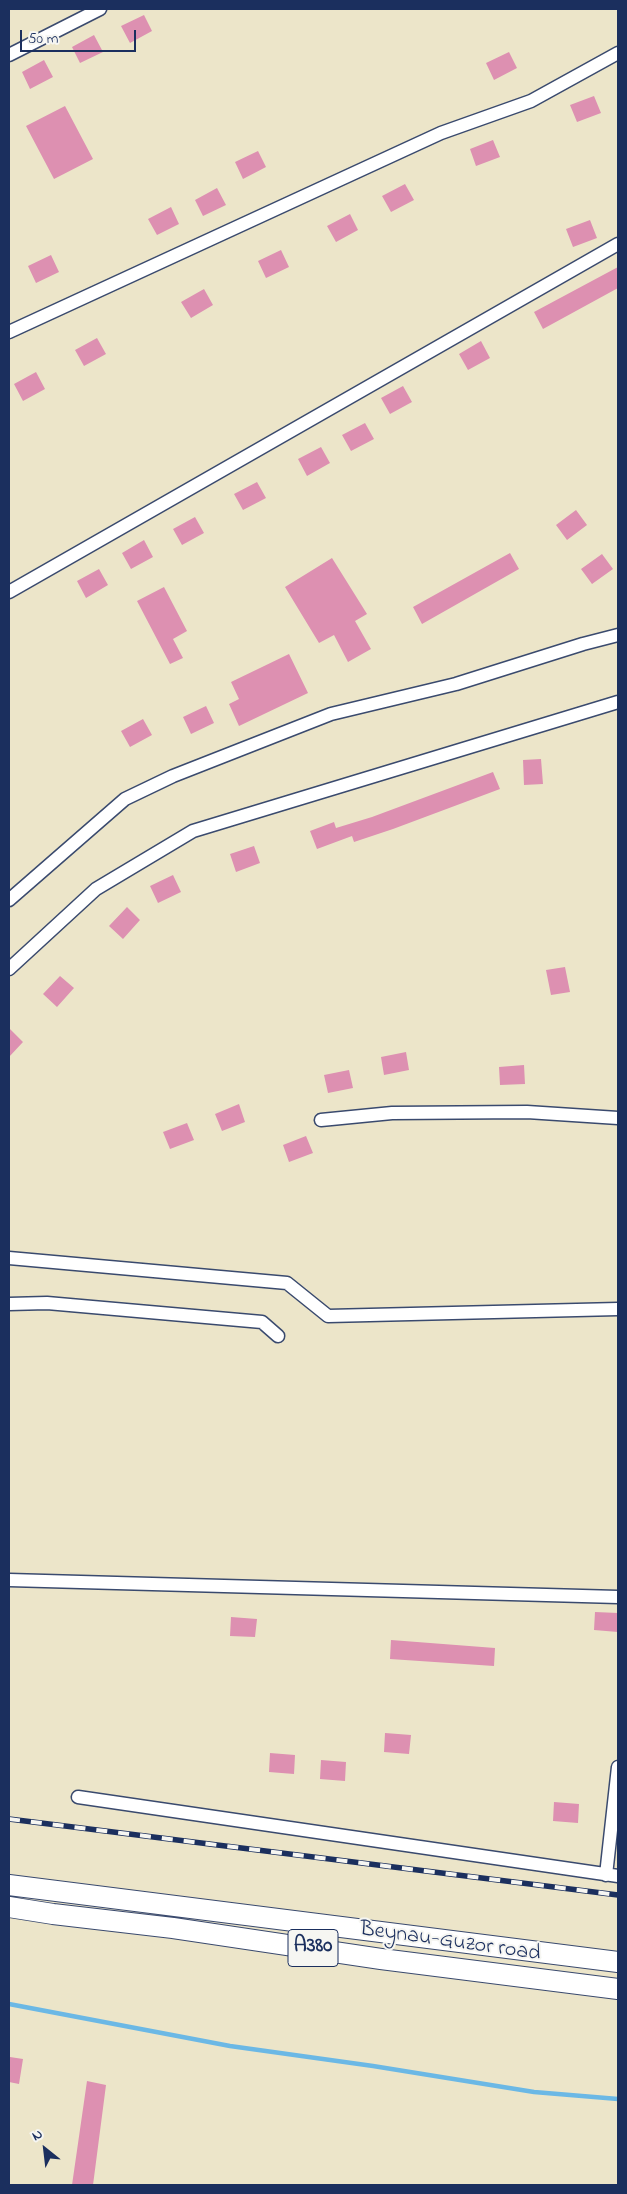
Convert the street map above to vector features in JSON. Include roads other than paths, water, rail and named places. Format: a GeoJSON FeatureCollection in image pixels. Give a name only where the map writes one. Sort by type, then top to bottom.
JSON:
{"type":"FeatureCollection","features":[{"type":"Feature","properties":{"kind":"highway","name":"Beynau-Guzor road"},"geometry":{"type":"LineString","coordinates":[[9,1885],[618,1962]]}},
{"type":"Feature","properties":{"kind":"highway","name":"Beynau-Guzor road"},"geometry":{"type":"LineString","coordinates":[[9,1907],[618,1989]]}},
{"type":"Feature","properties":{"kind":"street"},"geometry":{"type":"LineString","coordinates":[[9,55],[100,9]]}},
{"type":"Feature","properties":{"kind":"street"},"geometry":{"type":"LineString","coordinates":[[9,332],[441,133],[531,101],[618,53]]}},
{"type":"Feature","properties":{"kind":"street"},"geometry":{"type":"LineString","coordinates":[[9,592],[618,244]]}},
{"type":"Feature","properties":{"kind":"street"},"geometry":{"type":"LineString","coordinates":[[9,900],[125,800],[173,776],[331,714],[456,684],[583,644],[618,635]]}},
{"type":"Feature","properties":{"kind":"street"},"geometry":{"type":"LineString","coordinates":[[9,968],[96,889],[193,831],[618,702]]}},
{"type":"Feature","properties":{"kind":"street"},"geometry":{"type":"LineString","coordinates":[[321,1120],[392,1113],[527,1112],[618,1118]]}},
{"type":"Feature","properties":{"kind":"street"},"geometry":{"type":"LineString","coordinates":[[9,1258],[287,1283],[328,1316],[618,1309]]}},
{"type":"Feature","properties":{"kind":"street"},"geometry":{"type":"LineString","coordinates":[[9,1304],[47,1303],[262,1322],[278,1336]]}},
{"type":"Feature","properties":{"kind":"street"},"geometry":{"type":"LineString","coordinates":[[9,1580],[618,1597]]}},
{"type":"Feature","properties":{"kind":"street"},"geometry":{"type":"LineString","coordinates":[[78,1796],[612,1875],[618,1767]]}},
{"type":"Feature","properties":{"kind":"waterway"},"geometry":{"type":"LineString","coordinates":[[9,2004],[230,2046],[373,2066],[534,2092],[618,2099]]}},
{"type":"Feature","properties":{"kind":"railway"},"geometry":{"type":"LineString","coordinates":[[9,1819],[618,1895]]}}]}
